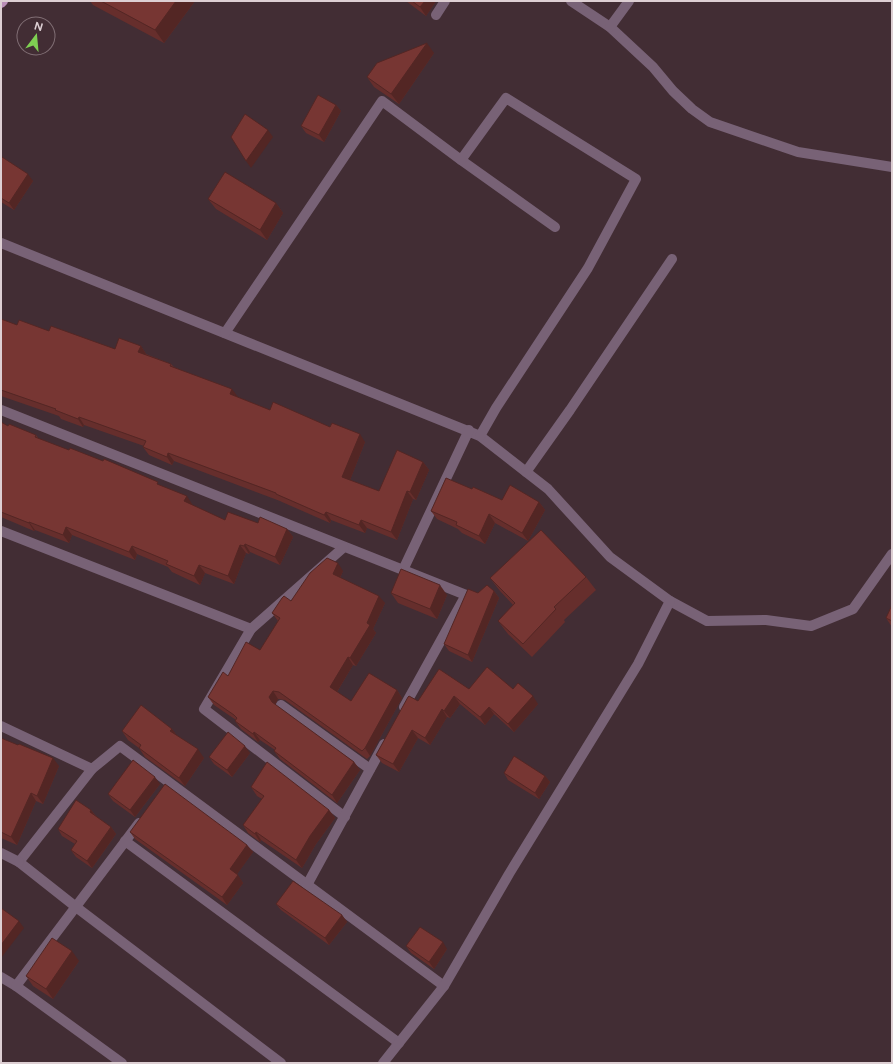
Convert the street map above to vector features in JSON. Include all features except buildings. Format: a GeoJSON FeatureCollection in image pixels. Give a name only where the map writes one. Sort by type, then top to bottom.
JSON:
{"type":"FeatureCollection","features":[{"type":"Feature","properties":{"kind":"street"},"geometry":{"type":"LineString","coordinates":[[436,15],[445,1]]}},
{"type":"Feature","properties":{"kind":"street"},"geometry":{"type":"LineString","coordinates":[[571,1],[610,27],[653,67],[673,91],[692,109],[710,122],[798,152],[892,167]]}},
{"type":"Feature","properties":{"kind":"street"},"geometry":{"type":"LineString","coordinates":[[610,27],[629,1]]}},
{"type":"Feature","properties":{"kind":"street"},"geometry":{"type":"LineString","coordinates":[[461,160],[506,98],[636,179],[588,268],[505,394],[480,436]]}},
{"type":"Feature","properties":{"kind":"street"},"geometry":{"type":"LineString","coordinates":[[225,333],[382,101],[555,227]]}},
{"type":"Feature","properties":{"kind":"street"},"geometry":{"type":"LineString","coordinates":[[2,247],[225,333],[469,430],[480,436],[548,489],[610,557],[670,601],[707,621],[766,620],[810,626],[853,609],[892,554]]}},
{"type":"Feature","properties":{"kind":"street"},"geometry":{"type":"LineString","coordinates":[[526,472],[570,410],[672,259]]}},
{"type":"Feature","properties":{"kind":"street"},"geometry":{"type":"LineString","coordinates":[[1,410],[466,595],[401,714]]}},
{"type":"Feature","properties":{"kind":"street"},"geometry":{"type":"LineString","coordinates":[[404,570],[469,430]]}},
{"type":"Feature","properties":{"kind":"street"},"geometry":{"type":"LineString","coordinates":[[1,531],[251,629]]}},
{"type":"Feature","properties":{"kind":"street"},"geometry":{"type":"LineString","coordinates":[[344,547],[251,629],[204,709],[345,817]]}},
{"type":"Feature","properties":{"kind":"street"},"geometry":{"type":"LineString","coordinates":[[383,1063],[444,986],[509,874],[638,664],[670,601]]}},
{"type":"Feature","properties":{"kind":"street"},"geometry":{"type":"LineString","coordinates":[[281,705],[370,769]]}},
{"type":"Feature","properties":{"kind":"street"},"geometry":{"type":"LineString","coordinates":[[1,726],[92,769]]}},
{"type":"Feature","properties":{"kind":"street"},"geometry":{"type":"LineString","coordinates":[[307,885],[389,735]]}},
{"type":"Feature","properties":{"kind":"street"},"geometry":{"type":"LineString","coordinates":[[19,862],[92,769],[120,746],[167,785],[307,885],[444,986]]}},
{"type":"Feature","properties":{"kind":"street"},"geometry":{"type":"LineString","coordinates":[[16,986],[143,818]]}},
{"type":"Feature","properties":{"kind":"street"},"geometry":{"type":"LineString","coordinates":[[125,841],[399,1043]]}},
{"type":"Feature","properties":{"kind":"street"},"geometry":{"type":"LineString","coordinates":[[1,853],[19,862],[281,1063]]}},
{"type":"Feature","properties":{"kind":"street"},"geometry":{"type":"LineString","coordinates":[[1,977],[16,986],[122,1063]]}}]}
